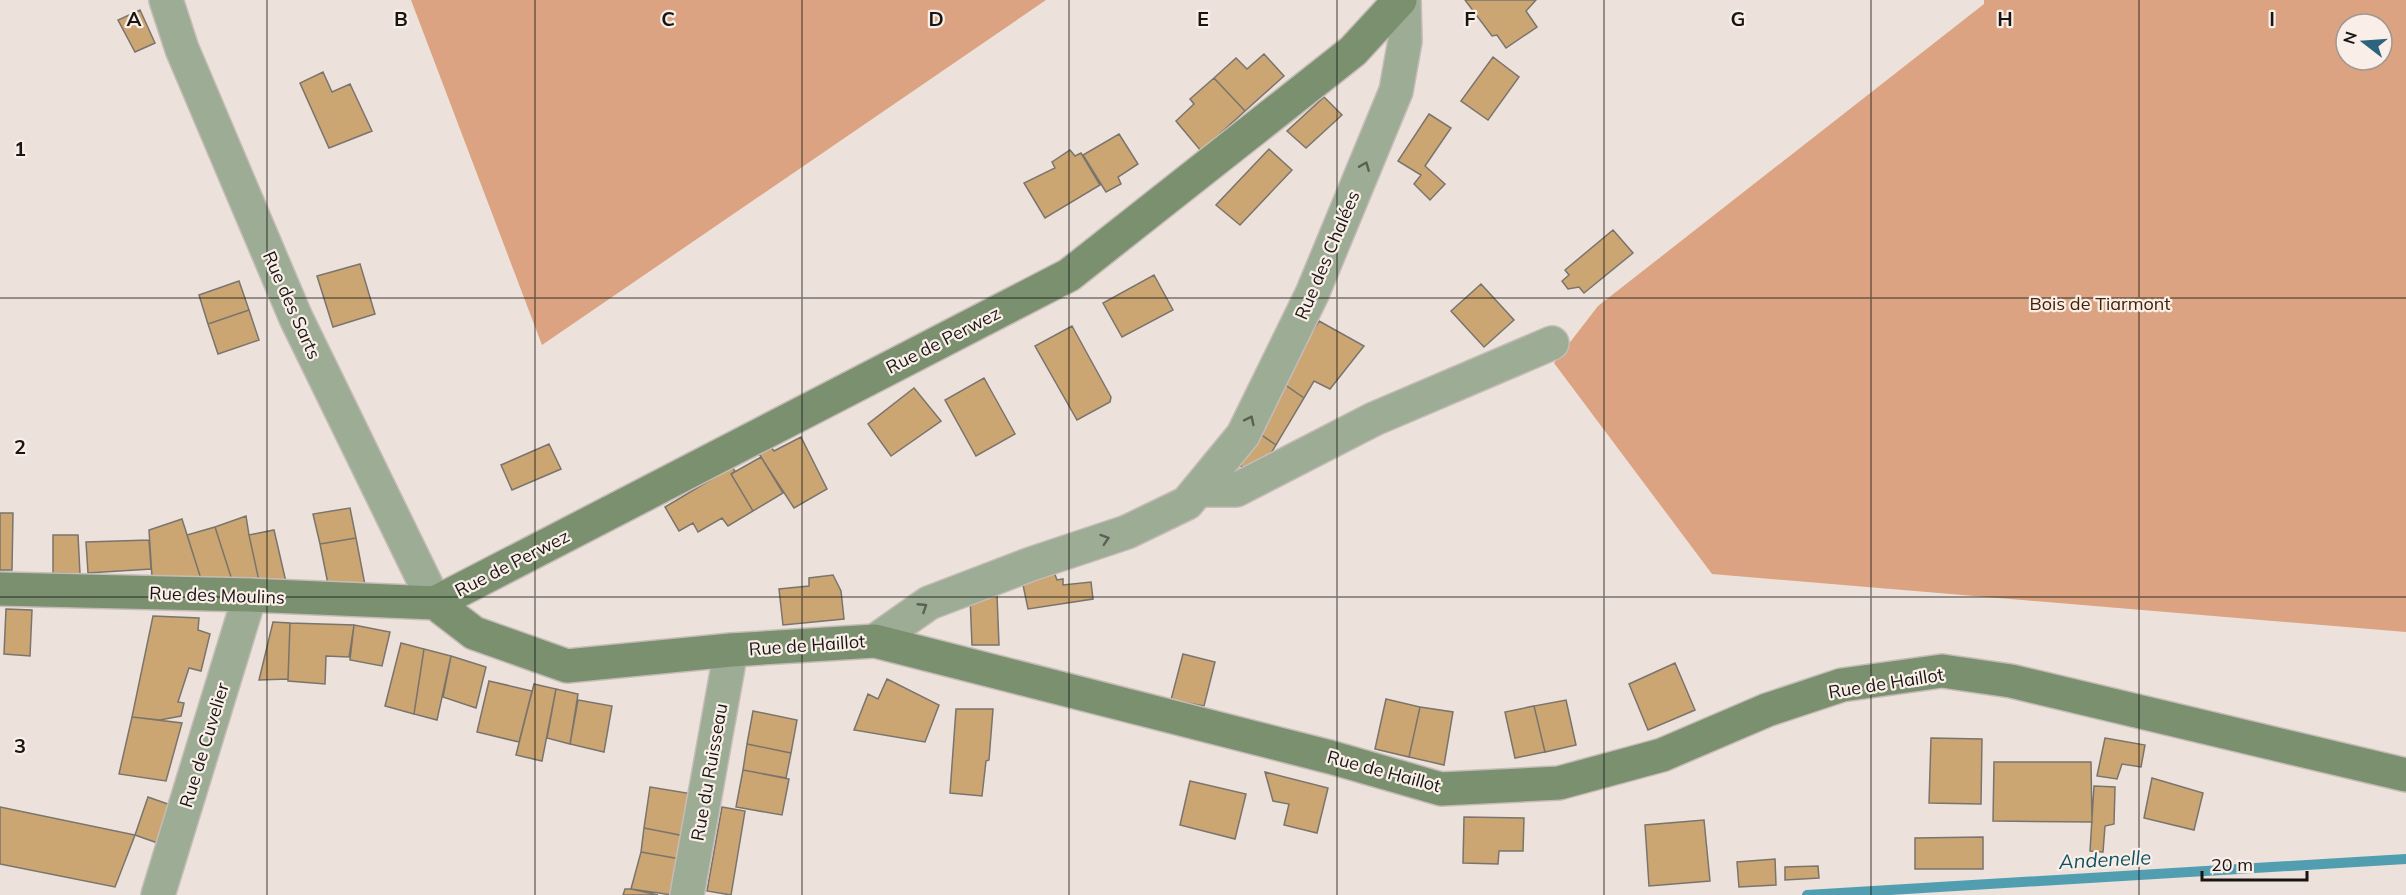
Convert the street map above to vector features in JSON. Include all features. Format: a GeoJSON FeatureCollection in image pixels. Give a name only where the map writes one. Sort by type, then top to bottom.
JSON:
{"type":"FeatureCollection","features":[{"type":"Feature","properties":{"kind":"street","name":"Rue des Sarts"},"geometry":{"type":"LineString","coordinates":[[166,0],[182,50],[296,318],[435,603]]}},
{"type":"Feature","properties":{"kind":"street","name":"Rue de Perwez"},"geometry":{"type":"LineString","coordinates":[[435,603],[1069,274],[1353,51],[1402,0]]}},
{"type":"Feature","properties":{"kind":"street","name":"Rue des Chalées"},"geometry":{"type":"LineString","coordinates":[[875,641],[929,603],[1031,564],[1127,532],[1187,503],[1198,490],[1243,435],[1312,294],[1396,91],[1405,41],[1402,0]]}},
{"type":"Feature","properties":{"kind":"street"},"geometry":{"type":"LineString","coordinates":[[1198,490],[1236,490],[1374,418],[1552,343]]}},
{"type":"Feature","properties":{"kind":"street","name":"Rue des Moulins"},"geometry":{"type":"LineString","coordinates":[[0,589],[250,595],[435,603]]}},
{"type":"Feature","properties":{"kind":"street","name":"Rue de Cuvelier"},"geometry":{"type":"LineString","coordinates":[[158,895],[250,595]]}},
{"type":"Feature","properties":{"kind":"street","name":"Rue de Haillot"},"geometry":{"type":"LineString","coordinates":[[435,603],[474,633],[567,666],[731,650],[875,641],[1318,754],[1441,789],[1559,783],[1662,755],[1767,710],[1842,686],[1942,671],[2011,681],[2406,775]]}},
{"type":"Feature","properties":{"kind":"street","name":"Rue du Ruisseau"},"geometry":{"type":"LineString","coordinates":[[687,895],[731,650]]}},
{"type":"Feature","properties":{"kind":"green space"},"geometry":{"type":"Polygon","coordinates":[[[411,0],[1046,0],[542,345],[411,0]]]}},
{"type":"Feature","properties":{"kind":"green space","name":"Bois de Tiarmont"},"geometry":{"type":"Polygon","coordinates":[[[1984,0],[2406,0],[2406,632],[1712,574],[1554,363],[1598,306],[1984,4],[1984,0]]]}},
{"type":"Feature","properties":{"kind":"building"},"geometry":{"type":"Polygon","coordinates":[[[1465,0],[1536,0],[1526,11],[1537,27],[1506,48],[1497,35],[1492,36],[1465,0]]]}},
{"type":"Feature","properties":{"kind":"building"},"geometry":{"type":"Polygon","coordinates":[[[140,10],[155,43],[135,52],[118,20],[140,10]]]}},
{"type":"Feature","properties":{"kind":"building"},"geometry":{"type":"Polygon","coordinates":[[[1264,54],[1284,76],[1245,111],[1214,78],[1236,58],[1247,69],[1264,54]]]}},
{"type":"Feature","properties":{"kind":"building"},"geometry":{"type":"Polygon","coordinates":[[[1493,57],[1519,77],[1488,120],[1461,101],[1493,57]]]}},
{"type":"Feature","properties":{"kind":"building"},"geometry":{"type":"Polygon","coordinates":[[[323,72],[332,92],[350,84],[372,131],[329,148],[300,83],[323,72]]]}},
{"type":"Feature","properties":{"kind":"building"},"geometry":{"type":"Polygon","coordinates":[[[1214,78],[1245,111],[1201,151],[1176,121],[1194,104],[1190,99],[1214,78]]]}},
{"type":"Feature","properties":{"kind":"building"},"geometry":{"type":"Polygon","coordinates":[[[1324,97],[1342,115],[1306,148],[1287,131],[1324,97]]]}},
{"type":"Feature","properties":{"kind":"building"},"geometry":{"type":"Polygon","coordinates":[[[1429,114],[1451,128],[1425,166],[1445,184],[1430,200],[1414,184],[1421,175],[1398,161],[1429,114]]]}},
{"type":"Feature","properties":{"kind":"building"},"geometry":{"type":"Polygon","coordinates":[[[1119,134],[1138,164],[1118,177],[1121,184],[1106,192],[1083,155],[1119,134]]]}},
{"type":"Feature","properties":{"kind":"building"},"geometry":{"type":"Polygon","coordinates":[[[1269,149],[1292,170],[1240,225],[1216,205],[1269,149]]]}},
{"type":"Feature","properties":{"kind":"building"},"geometry":{"type":"Polygon","coordinates":[[[1070,150],[1075,156],[1081,153],[1100,185],[1045,218],[1024,183],[1055,168],[1052,162],[1070,150]]]}},
{"type":"Feature","properties":{"kind":"building"},"geometry":{"type":"Polygon","coordinates":[[[1613,230],[1633,253],[1584,293],[1579,287],[1568,289],[1562,281],[1569,275],[1565,270],[1613,230]]]}},
{"type":"Feature","properties":{"kind":"building"},"geometry":{"type":"Polygon","coordinates":[[[360,264],[375,314],[333,327],[317,276],[360,264]]]}},
{"type":"Feature","properties":{"kind":"building"},"geometry":{"type":"Polygon","coordinates":[[[1154,275],[1173,310],[1122,337],[1103,303],[1154,275]]]}},
{"type":"Feature","properties":{"kind":"building"},"geometry":{"type":"Polygon","coordinates":[[[239,281],[249,310],[208,324],[199,295],[239,281]]]}},
{"type":"Feature","properties":{"kind":"building"},"geometry":{"type":"Polygon","coordinates":[[[1481,284],[1514,320],[1484,347],[1451,311],[1481,284]]]}},
{"type":"Feature","properties":{"kind":"building"},"geometry":{"type":"Polygon","coordinates":[[[249,310],[259,340],[218,354],[208,324],[249,310]]]}},
{"type":"Feature","properties":{"kind":"building"},"geometry":{"type":"Polygon","coordinates":[[[1319,321],[1364,346],[1330,389],[1314,381],[1304,398],[1281,382],[1319,321]]]}},
{"type":"Feature","properties":{"kind":"building"},"geometry":{"type":"Polygon","coordinates":[[[1072,326],[1111,397],[1110,402],[1077,420],[1035,346],[1072,326]]]}},
{"type":"Feature","properties":{"kind":"building"},"geometry":{"type":"Polygon","coordinates":[[[984,378],[1015,434],[976,456],[945,400],[984,378]]]}},
{"type":"Feature","properties":{"kind":"building"},"geometry":{"type":"Polygon","coordinates":[[[1281,382],[1304,398],[1276,445],[1253,429],[1281,382]]]}},
{"type":"Feature","properties":{"kind":"building"},"geometry":{"type":"Polygon","coordinates":[[[914,388],[941,421],[891,456],[868,424],[914,388]]]}},
{"type":"Feature","properties":{"kind":"building"},"geometry":{"type":"Polygon","coordinates":[[[1253,429],[1276,445],[1265,463],[1249,473],[1234,460],[1253,429]]]}},
{"type":"Feature","properties":{"kind":"building"},"geometry":{"type":"Polygon","coordinates":[[[801,437],[827,489],[794,508],[759,454],[771,447],[774,451],[801,437]]]}},
{"type":"Feature","properties":{"kind":"building"},"geometry":{"type":"Polygon","coordinates":[[[549,444],[561,469],[512,490],[501,465],[549,444]]]}},
{"type":"Feature","properties":{"kind":"building"},"geometry":{"type":"Polygon","coordinates":[[[761,457],[783,493],[753,511],[731,474],[761,457]]]}},
{"type":"Feature","properties":{"kind":"building"},"geometry":{"type":"Polygon","coordinates":[[[732,467],[735,471],[731,474],[753,511],[728,526],[722,518],[698,532],[693,523],[679,531],[665,507],[732,467]]]}},
{"type":"Feature","properties":{"kind":"building"},"geometry":{"type":"Polygon","coordinates":[[[350,508],[356,538],[320,544],[313,514],[350,508]]]}},
{"type":"Feature","properties":{"kind":"building"},"geometry":{"type":"Polygon","coordinates":[[[0,513],[13,513],[12,570],[0,570],[0,513]]]}},
{"type":"Feature","properties":{"kind":"building"},"geometry":{"type":"Polygon","coordinates":[[[246,516],[259,581],[232,580],[215,527],[246,516]]]}},
{"type":"Feature","properties":{"kind":"building"},"geometry":{"type":"Polygon","coordinates":[[[182,519],[201,579],[152,577],[149,530],[182,519]]]}},
{"type":"Feature","properties":{"kind":"building"},"geometry":{"type":"Polygon","coordinates":[[[215,527],[232,580],[201,579],[187,535],[215,527]]]}},
{"type":"Feature","properties":{"kind":"building"},"geometry":{"type":"Polygon","coordinates":[[[274,530],[286,582],[259,581],[249,535],[274,530]]]}},
{"type":"Feature","properties":{"kind":"building"},"geometry":{"type":"Polygon","coordinates":[[[53,535],[78,535],[80,574],[53,573],[53,535]]]}},
{"type":"Feature","properties":{"kind":"building"},"geometry":{"type":"Polygon","coordinates":[[[356,538],[365,585],[328,584],[320,544],[356,538]]]}},
{"type":"Feature","properties":{"kind":"building"},"geometry":{"type":"Polygon","coordinates":[[[149,540],[151,569],[88,573],[86,542],[149,540]]]}},
{"type":"Feature","properties":{"kind":"building"},"geometry":{"type":"Polygon","coordinates":[[[1054,572],[1057,580],[1063,579],[1063,585],[1091,582],[1093,599],[1028,609],[1022,580],[1054,572]]]}},
{"type":"Feature","properties":{"kind":"building"},"geometry":{"type":"Polygon","coordinates":[[[833,575],[841,591],[844,619],[783,625],[779,589],[809,586],[809,578],[833,575]]]}},
{"type":"Feature","properties":{"kind":"building"},"geometry":{"type":"Polygon","coordinates":[[[997,595],[999,645],[972,645],[970,596],[997,595]]]}},
{"type":"Feature","properties":{"kind":"building"},"geometry":{"type":"Polygon","coordinates":[[[6,609],[32,610],[30,656],[4,654],[6,609]]]}},
{"type":"Feature","properties":{"kind":"building"},"geometry":{"type":"Polygon","coordinates":[[[153,616],[199,618],[198,630],[210,634],[201,671],[189,668],[178,702],[184,703],[181,716],[160,720],[132,717],[153,616]]]}},
{"type":"Feature","properties":{"kind":"building"},"geometry":{"type":"Polygon","coordinates":[[[273,622],[290,623],[288,679],[259,680],[273,622]]]}},
{"type":"Feature","properties":{"kind":"building"},"geometry":{"type":"Polygon","coordinates":[[[290,623],[354,625],[349,657],[326,656],[325,684],[288,681],[290,623]]]}},
{"type":"Feature","properties":{"kind":"building"},"geometry":{"type":"Polygon","coordinates":[[[354,625],[390,632],[382,666],[350,660],[354,625]]]}},
{"type":"Feature","properties":{"kind":"building"},"geometry":{"type":"Polygon","coordinates":[[[401,643],[424,649],[414,714],[385,706],[401,643]]]}},
{"type":"Feature","properties":{"kind":"building"},"geometry":{"type":"Polygon","coordinates":[[[424,649],[451,656],[437,720],[414,714],[424,649]]]}},
{"type":"Feature","properties":{"kind":"building"},"geometry":{"type":"Polygon","coordinates":[[[1183,654],[1215,662],[1204,706],[1171,700],[1183,654]]]}},
{"type":"Feature","properties":{"kind":"building"},"geometry":{"type":"Polygon","coordinates":[[[451,656],[486,667],[476,708],[443,697],[451,656]]]}},
{"type":"Feature","properties":{"kind":"building"},"geometry":{"type":"Polygon","coordinates":[[[1675,663],[1695,710],[1648,730],[1629,684],[1675,663]]]}},
{"type":"Feature","properties":{"kind":"building"},"geometry":{"type":"Polygon","coordinates":[[[887,679],[939,705],[925,742],[854,730],[868,694],[878,699],[887,679]]]}},
{"type":"Feature","properties":{"kind":"building"},"geometry":{"type":"Polygon","coordinates":[[[489,681],[532,691],[519,742],[477,732],[489,681]]]}},
{"type":"Feature","properties":{"kind":"building"},"geometry":{"type":"Polygon","coordinates":[[[534,684],[556,689],[542,761],[516,755],[534,684]]]}},
{"type":"Feature","properties":{"kind":"building"},"geometry":{"type":"Polygon","coordinates":[[[556,689],[578,694],[570,744],[547,738],[556,689]]]}},
{"type":"Feature","properties":{"kind":"building"},"geometry":{"type":"Polygon","coordinates":[[[1386,699],[1420,707],[1409,757],[1375,749],[1386,699]]]}},
{"type":"Feature","properties":{"kind":"building"},"geometry":{"type":"Polygon","coordinates":[[[578,700],[612,706],[604,752],[570,744],[578,700]]]}},
{"type":"Feature","properties":{"kind":"building"},"geometry":{"type":"Polygon","coordinates":[[[1566,700],[1576,745],[1545,752],[1534,706],[1566,700]]]}},
{"type":"Feature","properties":{"kind":"building"},"geometry":{"type":"Polygon","coordinates":[[[1534,706],[1545,752],[1515,758],[1505,712],[1534,706]]]}},
{"type":"Feature","properties":{"kind":"building"},"geometry":{"type":"Polygon","coordinates":[[[1420,707],[1453,712],[1444,765],[1409,757],[1420,707]]]}},
{"type":"Feature","properties":{"kind":"building"},"geometry":{"type":"Polygon","coordinates":[[[956,709],[993,709],[989,760],[986,761],[982,796],[950,793],[956,709]]]}},
{"type":"Feature","properties":{"kind":"building"},"geometry":{"type":"Polygon","coordinates":[[[753,711],[797,720],[791,753],[747,744],[753,711]]]}},
{"type":"Feature","properties":{"kind":"building"},"geometry":{"type":"Polygon","coordinates":[[[132,717],[182,723],[166,781],[119,774],[132,717]]]}},
{"type":"Feature","properties":{"kind":"building"},"geometry":{"type":"Polygon","coordinates":[[[1931,738],[1982,739],[1981,804],[1929,803],[1931,738]]]}},
{"type":"Feature","properties":{"kind":"building"},"geometry":{"type":"Polygon","coordinates":[[[2105,738],[2145,745],[2141,767],[2122,764],[2117,779],[2097,776],[2105,738]]]}},
{"type":"Feature","properties":{"kind":"building"},"geometry":{"type":"Polygon","coordinates":[[[747,744],[791,753],[786,778],[743,770],[747,744]]]}},
{"type":"Feature","properties":{"kind":"building"},"geometry":{"type":"Polygon","coordinates":[[[1994,762],[2091,762],[2092,822],[1993,821],[1994,762]]]}},
{"type":"Feature","properties":{"kind":"building"},"geometry":{"type":"Polygon","coordinates":[[[743,770],[789,779],[782,815],[736,807],[743,770]]]}},
{"type":"Feature","properties":{"kind":"building"},"geometry":{"type":"Polygon","coordinates":[[[1265,772],[1328,788],[1317,833],[1284,825],[1289,804],[1273,801],[1265,772]]]}},
{"type":"Feature","properties":{"kind":"building"},"geometry":{"type":"Polygon","coordinates":[[[2152,778],[2203,793],[2194,830],[2144,818],[2152,778]]]}},
{"type":"Feature","properties":{"kind":"building"},"geometry":{"type":"Polygon","coordinates":[[[1190,781],[1246,794],[1235,839],[1180,825],[1190,781]]]}},
{"type":"Feature","properties":{"kind":"building"},"geometry":{"type":"Polygon","coordinates":[[[2094,786],[2115,787],[2114,824],[2105,826],[2103,852],[2090,851],[2094,786]]]}},
{"type":"Feature","properties":{"kind":"building"},"geometry":{"type":"Polygon","coordinates":[[[650,787],[693,794],[685,836],[644,828],[650,787]]]}},
{"type":"Feature","properties":{"kind":"building"},"geometry":{"type":"Polygon","coordinates":[[[148,797],[179,808],[166,846],[135,835],[148,797]]]}},
{"type":"Feature","properties":{"kind":"building"},"geometry":{"type":"Polygon","coordinates":[[[0,807],[135,835],[115,887],[0,864],[0,807]]]}},
{"type":"Feature","properties":{"kind":"building"},"geometry":{"type":"Polygon","coordinates":[[[722,807],[745,811],[731,895],[707,891],[722,807]]]}},
{"type":"Feature","properties":{"kind":"building"},"geometry":{"type":"Polygon","coordinates":[[[1464,817],[1524,818],[1523,851],[1499,851],[1498,864],[1463,863],[1464,817]]]}},
{"type":"Feature","properties":{"kind":"building"},"geometry":{"type":"Polygon","coordinates":[[[1704,820],[1710,881],[1649,886],[1645,825],[1704,820]]]}},
{"type":"Feature","properties":{"kind":"building"},"geometry":{"type":"Polygon","coordinates":[[[644,828],[685,836],[680,859],[641,852],[644,828]]]}},
{"type":"Feature","properties":{"kind":"building"},"geometry":{"type":"Polygon","coordinates":[[[1983,837],[1983,869],[1915,869],[1915,838],[1983,837]]]}},
{"type":"Feature","properties":{"kind":"building"},"geometry":{"type":"Polygon","coordinates":[[[641,852],[680,859],[672,895],[631,889],[641,852]]]}},
{"type":"Feature","properties":{"kind":"building"},"geometry":{"type":"Polygon","coordinates":[[[1775,859],[1776,885],[1739,887],[1737,862],[1775,859]]]}},
{"type":"Feature","properties":{"kind":"building"},"geometry":{"type":"Polygon","coordinates":[[[1818,866],[1819,878],[1785,880],[1785,867],[1818,866]]]}},
{"type":"Feature","properties":{"kind":"building"},"geometry":{"type":"Polygon","coordinates":[[[625,889],[631,889],[658,895],[623,895],[625,889]]]}},
{"type":"Feature","properties":{"kind":"waterway","name":"Andenelle"},"geometry":{"type":"LineString","coordinates":[[1807,895],[2406,859]]}}]}
